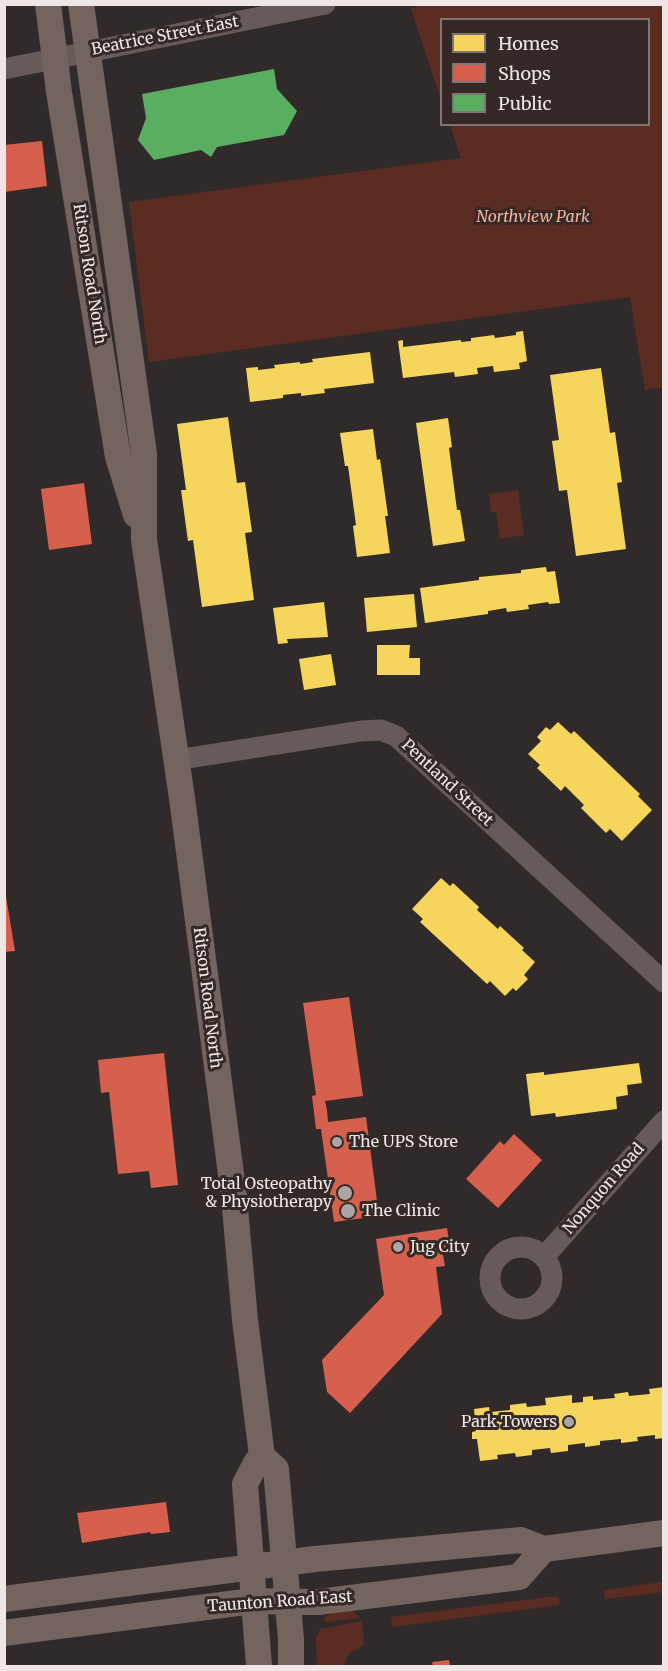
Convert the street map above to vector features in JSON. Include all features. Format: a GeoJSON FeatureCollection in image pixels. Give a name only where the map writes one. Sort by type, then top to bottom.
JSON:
{"type":"FeatureCollection","features":[{"type":"Feature","properties":{"kind":"main road","name":"Ritson Road North"},"geometry":{"type":"LineString","coordinates":[[48,4],[54,58],[118,457],[144,540]]}},
{"type":"Feature","properties":{"kind":"main road","name":"Ritson Road North"},"geometry":{"type":"LineString","coordinates":[[81,4],[144,454],[144,540],[176,760],[234,1197],[245,1320],[262,1456],[276,1469],[291,1666]]}},
{"type":"Feature","properties":{"kind":"main road"},"geometry":{"type":"LineString","coordinates":[[259,1666],[245,1484],[262,1456]]}},
{"type":"Feature","properties":{"kind":"main road","name":"Taunton Road East"},"geometry":{"type":"LineString","coordinates":[[4,1599],[285,1564],[521,1540],[544,1549],[663,1533]]}},
{"type":"Feature","properties":{"kind":"main road","name":"Taunton Road East"},"geometry":{"type":"LineString","coordinates":[[4,1633],[253,1601],[318,1602],[519,1576],[544,1549]]}},
{"type":"Feature","properties":{"kind":"street","name":"Beatrice Street East"},"geometry":{"type":"LineString","coordinates":[[4,69],[325,4]]}},
{"type":"Feature","properties":{"kind":"street","name":"Pentland Street"},"geometry":{"type":"LineString","coordinates":[[176,760],[361,731],[381,730],[396,736],[663,982]]}},
{"type":"Feature","properties":{"kind":"street","name":"Nonquon Road"},"geometry":{"type":"LineString","coordinates":[[544,1257],[663,1121]]}},
{"type":"Feature","properties":{"kind":"green space","name":"Northview Park"},"geometry":{"type":"Polygon","coordinates":[[[423,4],[663,5],[663,387],[645,390],[630,297],[149,362],[129,202],[461,158],[450,126],[650,126],[650,18],[440,18],[440,97],[411,9],[423,4]]]}},
{"type":"Feature","properties":{"kind":"green space"},"geometry":{"type":"Polygon","coordinates":[[[518,490],[524,535],[500,539],[496,512],[491,512],[489,494],[518,490]]]}},
{"type":"Feature","properties":{"kind":"green space"},"geometry":{"type":"Polygon","coordinates":[[[663,1582],[663,1592],[605,1599],[604,1590],[663,1582]]]}},
{"type":"Feature","properties":{"kind":"green space"},"geometry":{"type":"Polygon","coordinates":[[[556,1596],[560,1599],[559,1605],[392,1627],[391,1617],[556,1596]]]}},
{"type":"Feature","properties":{"kind":"green space"},"geometry":{"type":"Polygon","coordinates":[[[352,1610],[360,1618],[327,1622],[323,1618],[334,1612],[352,1610]]]}},
{"type":"Feature","properties":{"kind":"green space"},"geometry":{"type":"Polygon","coordinates":[[[362,1621],[364,1645],[350,1653],[344,1666],[317,1666],[316,1638],[320,1629],[362,1621]]]}},
{"type":"Feature","properties":{"kind":"building: Homes"},"geometry":{"type":"Polygon","coordinates":[[[523,331],[527,361],[519,363],[520,369],[494,372],[493,366],[477,368],[478,374],[455,377],[454,372],[403,378],[398,341],[403,340],[403,347],[461,340],[461,342],[471,341],[471,338],[494,335],[495,338],[516,335],[516,332],[523,331]]]}},
{"type":"Feature","properties":{"kind":"building: Homes"},"geometry":{"type":"Polygon","coordinates":[[[370,352],[374,383],[324,389],[325,393],[301,396],[301,393],[283,395],[283,398],[250,402],[246,368],[258,367],[258,370],[275,368],[274,365],[300,362],[300,364],[313,362],[312,359],[370,352]]]}},
{"type":"Feature","properties":{"kind":"building: Homes"},"geometry":{"type":"Polygon","coordinates":[[[601,368],[610,433],[615,432],[622,482],[617,483],[626,549],[576,556],[567,490],[559,491],[552,441],[559,440],[550,375],[601,368]]]}},
{"type":"Feature","properties":{"kind":"building: Homes"},"geometry":{"type":"Polygon","coordinates":[[[228,417],[237,483],[245,482],[252,532],[245,533],[254,600],[202,607],[193,540],[188,541],[181,490],[186,490],[177,424],[228,417]]]}},
{"type":"Feature","properties":{"kind":"building: Homes"},"geometry":{"type":"Polygon","coordinates":[[[448,418],[452,447],[449,448],[457,510],[460,510],[465,541],[433,546],[416,423],[448,418]]]}},
{"type":"Feature","properties":{"kind":"building: Homes"},"geometry":{"type":"Polygon","coordinates":[[[373,429],[377,460],[380,459],[388,516],[385,516],[390,553],[357,557],[353,526],[356,525],[348,466],[345,466],[340,433],[373,429]]]}},
{"type":"Feature","properties":{"kind":"building: Homes"},"geometry":{"type":"Polygon","coordinates":[[[546,567],[547,572],[555,571],[560,603],[528,605],[529,609],[507,612],[506,608],[488,611],[488,614],[425,623],[420,588],[479,580],[479,577],[521,573],[521,570],[546,567]]]}},
{"type":"Feature","properties":{"kind":"building: Homes"},"geometry":{"type":"Polygon","coordinates":[[[414,594],[417,627],[367,632],[364,598],[414,594]]]}},
{"type":"Feature","properties":{"kind":"building: Homes"},"geometry":{"type":"Polygon","coordinates":[[[324,602],[328,637],[287,639],[288,643],[278,644],[273,608],[324,602]]]}},
{"type":"Feature","properties":{"kind":"building: Homes"},"geometry":{"type":"Polygon","coordinates":[[[377,645],[410,645],[409,658],[420,658],[420,675],[377,675],[377,645]]]}},
{"type":"Feature","properties":{"kind":"building: Homes"},"geometry":{"type":"Polygon","coordinates":[[[331,654],[336,685],[304,690],[299,659],[331,654]]]}},
{"type":"Feature","properties":{"kind":"building: Homes"},"geometry":{"type":"Polygon","coordinates":[[[558,722],[571,734],[574,731],[640,794],[638,796],[652,810],[622,841],[610,829],[606,833],[581,808],[584,805],[565,786],[561,791],[537,768],[540,765],[528,754],[541,741],[537,737],[546,727],[550,730],[558,722]]]}},
{"type":"Feature","properties":{"kind":"building: Homes"},"geometry":{"type":"Polygon","coordinates":[[[441,878],[450,886],[453,883],[479,907],[477,910],[498,929],[500,926],[524,948],[522,950],[535,962],[524,975],[528,979],[516,991],[513,988],[505,996],[490,981],[487,984],[420,922],[423,919],[412,909],[441,878]]]}},
{"type":"Feature","properties":{"kind":"building: Homes"},"geometry":{"type":"Polygon","coordinates":[[[639,1063],[642,1083],[627,1085],[628,1095],[616,1097],[617,1109],[556,1117],[555,1113],[531,1116],[526,1074],[544,1072],[544,1075],[639,1063]]]}},
{"type":"Feature","properties":{"kind":"building: Homes","name":"Park Towers"},"geometry":{"type":"Polygon","coordinates":[[[664,1387],[664,1438],[655,1439],[655,1435],[637,1437],[638,1441],[621,1443],[621,1439],[600,1441],[600,1445],[585,1447],[585,1443],[568,1445],[568,1451],[551,1453],[550,1448],[532,1450],[532,1455],[516,1457],[515,1453],[497,1455],[498,1459],[480,1461],[477,1439],[472,1439],[472,1432],[476,1431],[474,1409],[489,1407],[490,1412],[510,1410],[510,1405],[526,1403],[527,1407],[546,1405],[545,1398],[572,1395],[572,1403],[583,1402],[583,1397],[593,1396],[593,1400],[615,1398],[614,1394],[628,1392],[629,1396],[650,1394],[649,1389],[664,1387]]]}},
{"type":"Feature","properties":{"kind":"building: Shops"},"geometry":{"type":"Polygon","coordinates":[[[42,141],[47,186],[4,192],[4,145],[42,141]]]}},
{"type":"Feature","properties":{"kind":"building: Shops"},"geometry":{"type":"Polygon","coordinates":[[[84,483],[92,544],[49,550],[41,489],[84,483]]]}},
{"type":"Feature","properties":{"kind":"building: Shops"},"geometry":{"type":"Polygon","coordinates":[[[4,884],[15,951],[4,952],[4,884]]]}},
{"type":"Feature","properties":{"kind":"building: Shops"},"geometry":{"type":"Polygon","coordinates":[[[349,997],[363,1096],[325,1101],[328,1122],[366,1117],[379,1216],[334,1222],[321,1129],[316,1129],[312,1096],[316,1095],[303,1003],[349,997]]]}},
{"type":"Feature","properties":{"kind":"building: Shops"},"geometry":{"type":"Polygon","coordinates":[[[164,1053],[178,1185],[151,1188],[149,1171],[118,1174],[109,1092],[101,1093],[98,1060],[164,1053]]]}},
{"type":"Feature","properties":{"kind":"building: Shops"},"geometry":{"type":"Polygon","coordinates":[[[514,1134],[542,1160],[498,1208],[466,1179],[500,1141],[504,1145],[514,1134]]]}},
{"type":"Feature","properties":{"kind":"building: Shops"},"geometry":{"type":"Polygon","coordinates":[[[447,1228],[451,1254],[443,1255],[445,1266],[436,1267],[442,1314],[350,1413],[327,1392],[322,1360],[384,1295],[376,1239],[447,1228]]]}},
{"type":"Feature","properties":{"kind":"building: Shops"},"geometry":{"type":"Polygon","coordinates":[[[166,1502],[170,1532],[151,1534],[150,1532],[82,1543],[77,1513],[166,1502]]]}},
{"type":"Feature","properties":{"kind":"building: Shops"},"geometry":{"type":"Polygon","coordinates":[[[449,1660],[450,1666],[433,1666],[432,1662],[449,1660]]]}},
{"type":"Feature","properties":{"kind":"building: Public"},"geometry":{"type":"Polygon","coordinates":[[[274,69],[277,89],[297,111],[284,135],[217,147],[211,157],[201,150],[154,160],[138,140],[146,118],[142,94],[274,69]]]}},
{"type":"Feature","properties":{"kind":"place","name":"The UPS Store"},"geometry":{"type":"Point","coordinates":[337,1142]}},
{"type":"Feature","properties":{"kind":"place","name":"Total Osteopathy & Physiotherapy"},"geometry":{"type":"Point","coordinates":[345,1193]}},
{"type":"Feature","properties":{"kind":"place","name":"The Clinic"},"geometry":{"type":"Point","coordinates":[348,1211]}},
{"type":"Feature","properties":{"kind":"place","name":"Jug City"},"geometry":{"type":"Point","coordinates":[398,1247]}},
{"type":"Feature","properties":{"kind":"place","name":"Park Towers"},"geometry":{"type":"Point","coordinates":[569,1422]}}]}
